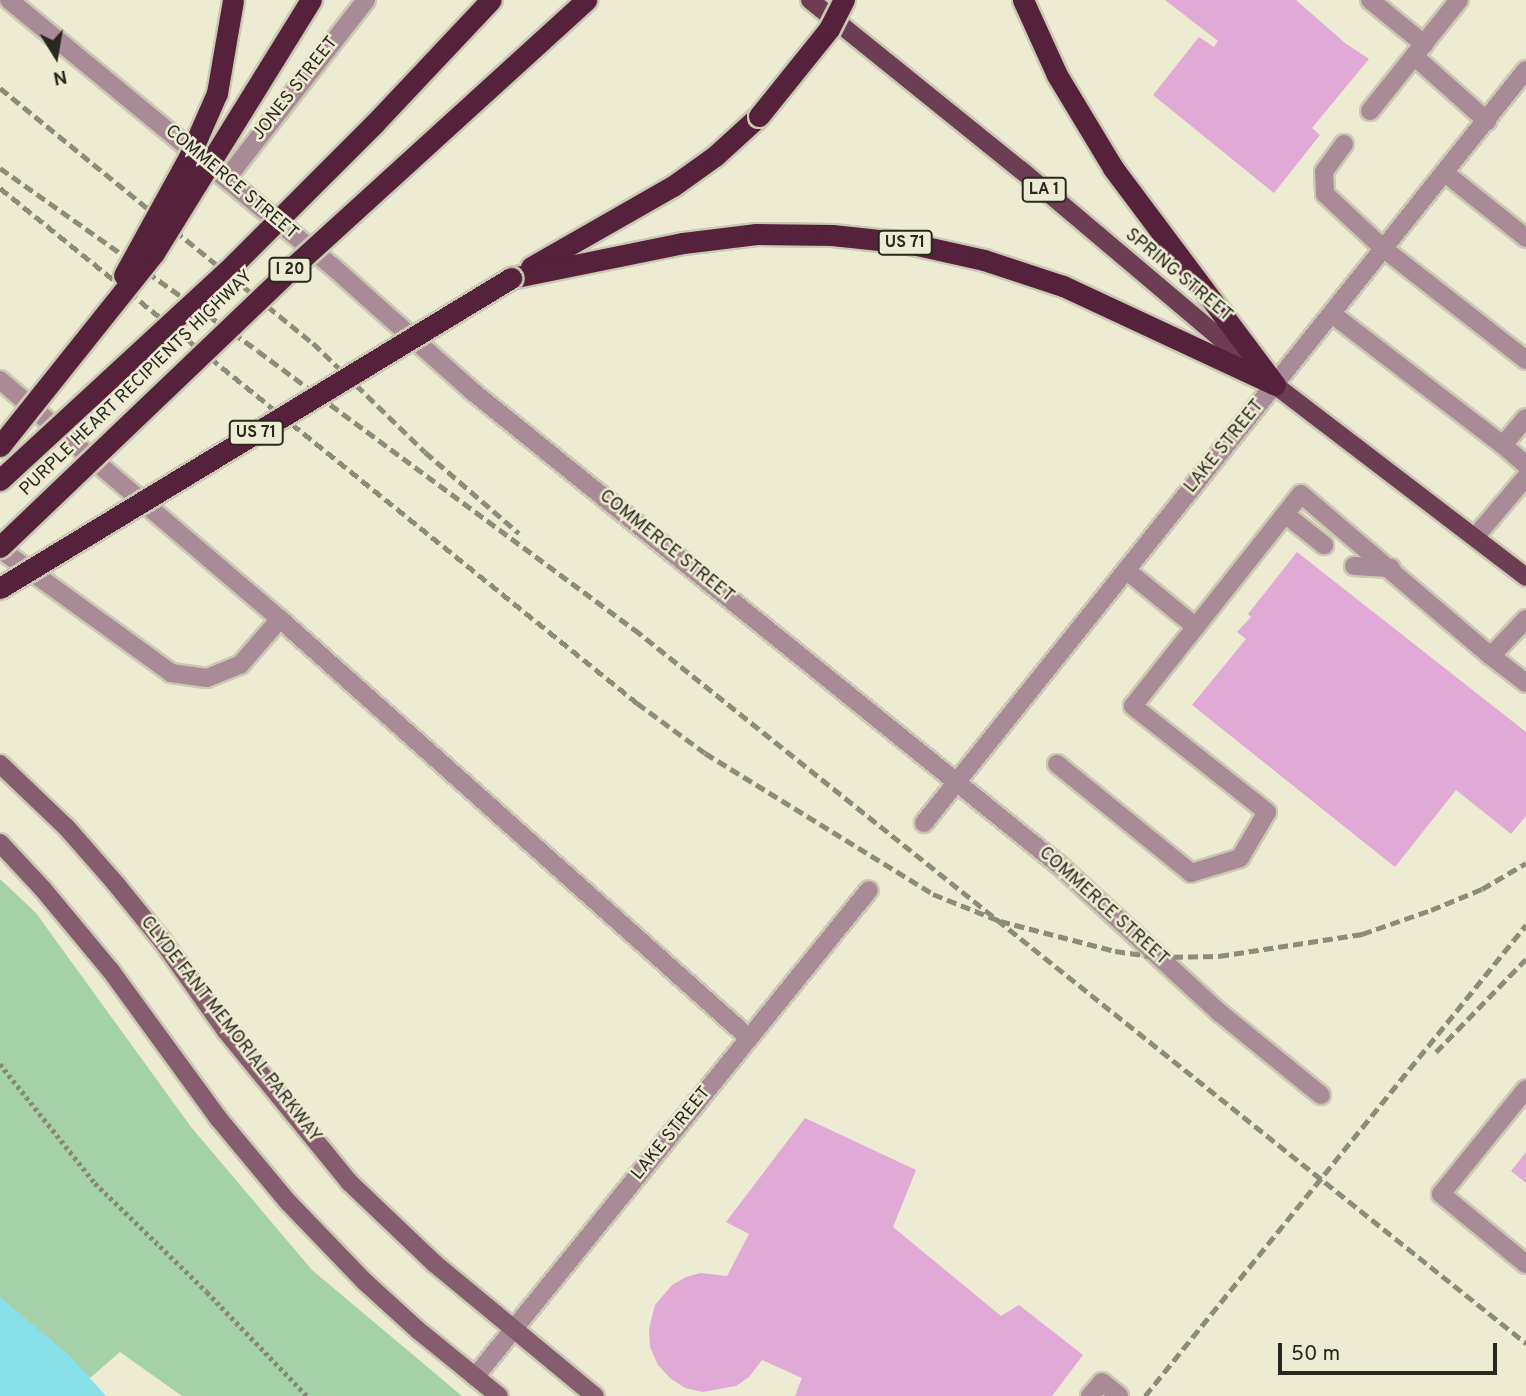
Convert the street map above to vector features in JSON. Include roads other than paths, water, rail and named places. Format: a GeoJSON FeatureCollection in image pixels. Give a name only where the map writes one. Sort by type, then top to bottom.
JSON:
{"type":"FeatureCollection","features":[{"type":"Feature","properties":{"kind":"highway"},"geometry":{"type":"LineString","coordinates":[[97,321],[189,157],[217,93],[233,0]]}},
{"type":"Feature","properties":{"kind":"highway"},"geometry":{"type":"LineString","coordinates":[[0,446],[97,321],[154,253],[312,0]]}},
{"type":"Feature","properties":{"kind":"highway","name":"PURPLE HEART RECIPIENTS HIGHWAY"},"geometry":{"type":"LineString","coordinates":[[0,480],[235,263],[448,48],[491,0]]}},
{"type":"Feature","properties":{"kind":"highway","name":"PURPLE HEART RECIPIENTS HIGHWAY"},"geometry":{"type":"LineString","coordinates":[[0,548],[294,266],[586,0]]}},
{"type":"Feature","properties":{"kind":"highway"},"geometry":{"type":"LineString","coordinates":[[511,278],[673,186],[715,156],[759,116],[829,29],[844,0]]}},
{"type":"Feature","properties":{"kind":"highway"},"geometry":{"type":"LineString","coordinates":[[1023,0],[1057,75],[1106,157],[1275,385]]}},
{"type":"Feature","properties":{"kind":"highway","name":"US 71"},"geometry":{"type":"LineString","coordinates":[[0,587],[511,278],[682,243],[756,234],[832,235],[908,243],[984,260],[1063,286],[1275,385]]}},
{"type":"Feature","properties":{"kind":"main road","name":"SPRING STREET"},"geometry":{"type":"LineString","coordinates":[[810,0],[1021,170],[1275,385],[1476,536],[1526,577]]}},
{"type":"Feature","properties":{"kind":"main road","name":"CLYDE FANT MEMORIAL PARKWAY"},"geometry":{"type":"LineString","coordinates":[[0,764],[66,828],[117,884],[163,942],[226,1031],[349,1182],[434,1264],[595,1396]]}},
{"type":"Feature","properties":{"kind":"main road"},"geometry":{"type":"LineString","coordinates":[[0,843],[42,888],[111,971],[218,1118],[288,1202],[364,1281],[499,1396]]}},
{"type":"Feature","properties":{"kind":"street","name":"COMMERCE STREET"},"geometry":{"type":"LineString","coordinates":[[9,0],[227,178],[472,391],[958,780],[1059,865],[1220,1013],[1321,1096]]}},
{"type":"Feature","properties":{"kind":"street","name":"JONES STREET"},"geometry":{"type":"LineString","coordinates":[[227,178],[366,0]]}},
{"type":"Feature","properties":{"kind":"street"},"geometry":{"type":"LineString","coordinates":[[1370,0],[1486,121]]}},
{"type":"Feature","properties":{"kind":"street"},"geometry":{"type":"LineString","coordinates":[[1370,111],[1459,0]]}},
{"type":"Feature","properties":{"kind":"street","name":"LAKE STREET"},"geometry":{"type":"LineString","coordinates":[[924,823],[1526,70]]}},
{"type":"Feature","properties":{"kind":"street"},"geometry":{"type":"LineString","coordinates":[[1344,144],[1324,172],[1325,194],[1384,249],[1526,360]]}},
{"type":"Feature","properties":{"kind":"street"},"geometry":{"type":"LineString","coordinates":[[1445,173],[1526,238]]}},
{"type":"Feature","properties":{"kind":"street"},"geometry":{"type":"LineString","coordinates":[[1332,314],[1526,465]]}},
{"type":"Feature","properties":{"kind":"street"},"geometry":{"type":"LineString","coordinates":[[0,380],[280,619],[749,1038]]}},
{"type":"Feature","properties":{"kind":"street"},"geometry":{"type":"LineString","coordinates":[[1503,445],[1526,418]]}},
{"type":"Feature","properties":{"kind":"street"},"geometry":{"type":"LineString","coordinates":[[1476,536],[1526,477]]}},
{"type":"Feature","properties":{"kind":"street"},"geometry":{"type":"LineString","coordinates":[[1057,764],[1191,873],[1240,858],[1267,812],[1133,706],[1301,494],[1526,683]]}},
{"type":"Feature","properties":{"kind":"street"},"geometry":{"type":"LineString","coordinates":[[1285,514],[1324,545]]}},
{"type":"Feature","properties":{"kind":"street"},"geometry":{"type":"LineString","coordinates":[[0,548],[171,673],[207,678],[240,665],[280,619]]}},
{"type":"Feature","properties":{"kind":"street"},"geometry":{"type":"LineString","coordinates":[[1354,566],[1391,568]]}},
{"type":"Feature","properties":{"kind":"street"},"geometry":{"type":"LineString","coordinates":[[1126,570],[1196,627]]}},
{"type":"Feature","properties":{"kind":"street"},"geometry":{"type":"LineString","coordinates":[[1491,656],[1526,620]]}},
{"type":"Feature","properties":{"kind":"street","name":"LAKE STREET"},"geometry":{"type":"LineString","coordinates":[[475,1377],[869,890]]}},
{"type":"Feature","properties":{"kind":"street"},"geometry":{"type":"LineString","coordinates":[[1526,1089],[1441,1194],[1526,1264]]}},
{"type":"Feature","properties":{"kind":"street"},"geometry":{"type":"LineString","coordinates":[[1090,1396],[1102,1382],[1119,1396]]}},
{"type":"Feature","properties":{"kind":"water"},"geometry":{"type":"Polygon","coordinates":[[[0,1297],[70,1356],[106,1396],[0,1396],[0,1297]]]}},
{"type":"Feature","properties":{"kind":"railway"},"geometry":{"type":"LineString","coordinates":[[0,88],[313,343],[425,452],[519,533]]}},
{"type":"Feature","properties":{"kind":"railway"},"geometry":{"type":"LineString","coordinates":[[0,168],[258,351],[634,629],[1526,1343]]}},
{"type":"Feature","properties":{"kind":"railway"},"geometry":{"type":"LineString","coordinates":[[0,188],[637,703],[705,753],[933,894],[1000,921],[1115,951],[1158,957],[1219,956],[1362,934],[1482,889],[1526,863]]}},
{"type":"Feature","properties":{"kind":"railway"},"geometry":{"type":"LineString","coordinates":[[1145,1396],[1526,925]]}},
{"type":"Feature","properties":{"kind":"railway"},"geometry":{"type":"LineString","coordinates":[[1436,1052],[1526,959]]}}]}
